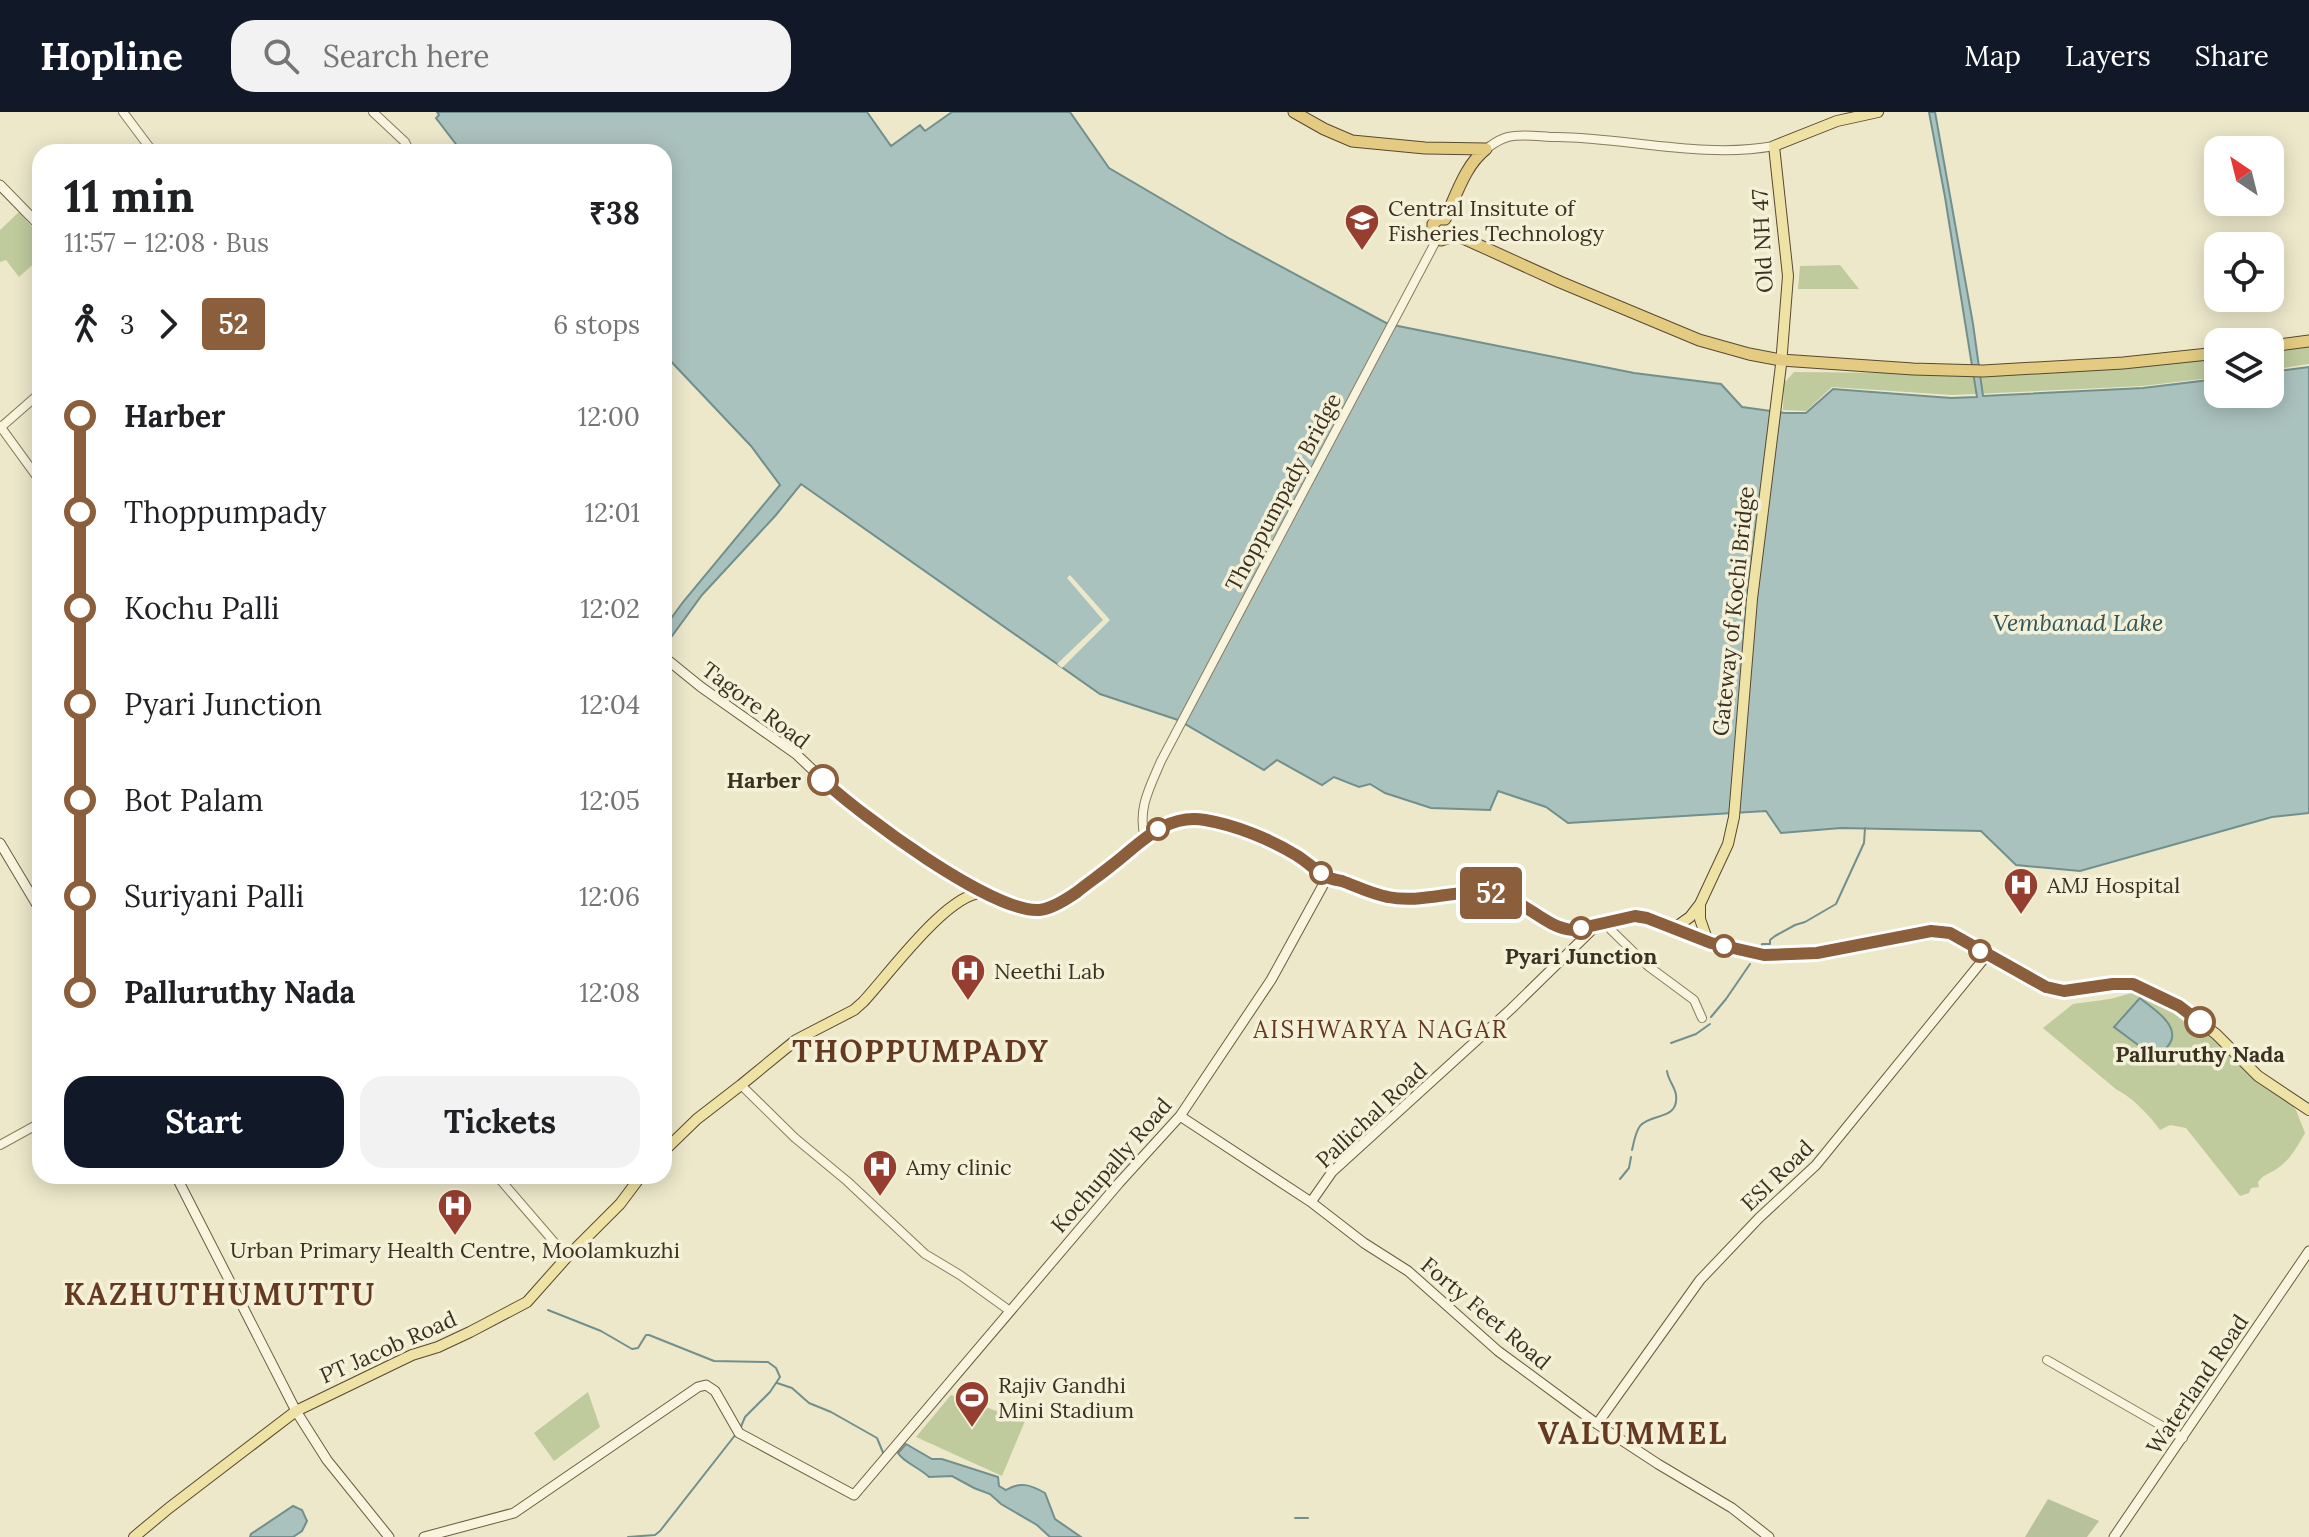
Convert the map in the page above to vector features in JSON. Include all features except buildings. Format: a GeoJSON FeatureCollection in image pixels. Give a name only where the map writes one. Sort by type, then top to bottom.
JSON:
{"type":"FeatureCollection","features":[{"type":"Feature","properties":{"kind":"highway"},"geometry":{"type":"LineString","coordinates":[[1294,112],[1352,141],[1425,148],[1486,149]]}},
{"type":"Feature","properties":{"kind":"highway"},"geometry":{"type":"LineString","coordinates":[[1445,219],[1469,170],[1486,149]]}},
{"type":"Feature","properties":{"kind":"highway"},"geometry":{"type":"LineString","coordinates":[[1438,219],[1445,219],[1452,226],[1452,233],[1447,238],[1437,239],[1432,227],[1438,219]]}},
{"type":"Feature","properties":{"kind":"highway"},"geometry":{"type":"LineString","coordinates":[[1452,233],[1699,340],[1781,360],[1983,371],[2123,363],[2204,354]]}},
{"type":"Feature","properties":{"kind":"highway"},"geometry":{"type":"LineString","coordinates":[[2284,344],[2309,341]]}},
{"type":"Feature","properties":{"kind":"main road"},"geometry":{"type":"LineString","coordinates":[[1774,146],[1837,121],[1878,112]]}},
{"type":"Feature","properties":{"kind":"main road","name":"Old NH 47"},"geometry":{"type":"LineString","coordinates":[[1774,146],[1788,276],[1778,382]]}},
{"type":"Feature","properties":{"kind":"main road"},"geometry":{"type":"LineString","coordinates":[[0,185],[32,218]]}},
{"type":"Feature","properties":{"kind":"main road","name":"Gateway of Kochi Bridge"},"geometry":{"type":"LineString","coordinates":[[1700,904],[1728,844],[1734,817],[1752,599],[1778,382]]}},
{"type":"Feature","properties":{"kind":"main road","name":"Tagore Road"},"geometry":{"type":"LineString","coordinates":[[672,663],[796,754],[836,792],[882,828],[983,893]]}},
{"type":"Feature","properties":{"kind":"main road"},"geometry":{"type":"LineString","coordinates":[[672,1143],[697,1119],[804,1034],[854,1010],[881,984],[921,934],[967,897],[983,893],[1014,906],[1040,910],[1069,897],[1167,824],[1189,818],[1216,822],[1263,839],[1287,850],[1327,878],[1392,898],[1420,899],[1489,893],[1525,906],[1564,930],[1635,916],[1708,942],[1764,955],[1817,953],[1931,931],[1950,933],[2046,987],[2064,991],[2113,984],[2141,986],[2179,1006],[2216,1034],[2258,1076],[2309,1110]]}},
{"type":"Feature","properties":{"kind":"main road"},"geometry":{"type":"LineString","coordinates":[[0,843],[32,897]]}},
{"type":"Feature","properties":{"kind":"main road","name":"Kochupally Road"},"geometry":{"type":"LineString","coordinates":[[424,1537],[514,1513],[698,1387],[706,1385],[715,1391],[738,1431],[854,1495],[1119,1183],[1180,1116],[1271,980],[1327,878]]}},
{"type":"Feature","properties":{"kind":"main road"},"geometry":{"type":"LineString","coordinates":[[1673,929],[1690,917],[1700,904]]}},
{"type":"Feature","properties":{"kind":"main road"},"geometry":{"type":"LineString","coordinates":[[1691,935],[1700,904]]}},
{"type":"Feature","properties":{"kind":"main road"},"geometry":{"type":"LineString","coordinates":[[1700,904],[1700,919],[1708,942]]}},
{"type":"Feature","properties":{"kind":"main road","name":"Pallichal Road"},"geometry":{"type":"LineString","coordinates":[[1311,1202],[1332,1172],[1602,924]]}},
{"type":"Feature","properties":{"kind":"main road","name":"ESI Road"},"geometry":{"type":"LineString","coordinates":[[1597,1424],[1700,1280],[1759,1218],[1816,1165],[1987,955]]}},
{"type":"Feature","properties":{"kind":"main road","name":"Forty Feet Road"},"geometry":{"type":"LineString","coordinates":[[1180,1116],[1311,1202],[1364,1243],[1408,1271],[1498,1351],[1597,1424],[1732,1508],[1769,1537]]}},
{"type":"Feature","properties":{"kind":"main road"},"geometry":{"type":"LineString","coordinates":[[180,1184],[296,1411],[327,1460],[389,1537]]}},
{"type":"Feature","properties":{"kind":"main road","name":"PT Jacob Road"},"geometry":{"type":"LineString","coordinates":[[134,1537],[296,1411],[394,1363],[438,1347],[527,1302],[620,1204],[635,1184]]}},
{"type":"Feature","properties":{"kind":"main road","name":"Waterland Road"},"geometry":{"type":"LineString","coordinates":[[2114,1537],[2309,1251]]}},
{"type":"Feature","properties":{"kind":"street"},"geometry":{"type":"LineString","coordinates":[[123,112],[147,144]]}},
{"type":"Feature","properties":{"kind":"street"},"geometry":{"type":"LineString","coordinates":[[373,112],[406,144]]}},
{"type":"Feature","properties":{"kind":"street"},"geometry":{"type":"LineString","coordinates":[[1486,149],[1509,136],[1572,137],[1717,150],[1754,150],[1774,146]]}},
{"type":"Feature","properties":{"kind":"street","name":"Thoppumpady Bridge"},"geometry":{"type":"LineString","coordinates":[[1145,838],[1141,823],[1142,807],[1161,761],[1437,239]]}},
{"type":"Feature","properties":{"kind":"street"},"geometry":{"type":"LineString","coordinates":[[32,400],[0,427],[32,470]]}},
{"type":"Feature","properties":{"kind":"street"},"geometry":{"type":"LineString","coordinates":[[1602,924],[1648,966],[1694,1000],[1702,1018]]}},
{"type":"Feature","properties":{"kind":"street"},"geometry":{"type":"LineString","coordinates":[[741,1085],[795,1138],[847,1181],[925,1254],[1010,1311]]}},
{"type":"Feature","properties":{"kind":"street"},"geometry":{"type":"LineString","coordinates":[[0,1145],[32,1127]]}},
{"type":"Feature","properties":{"kind":"street"},"geometry":{"type":"LineString","coordinates":[[504,1184],[567,1257]]}},
{"type":"Feature","properties":{"kind":"street"},"geometry":{"type":"LineString","coordinates":[[2047,1360],[2183,1438]]}},
{"type":"Feature","properties":{"kind":"green space"},"geometry":{"type":"Polygon","coordinates":[[[19,212],[32,227],[32,265],[19,277],[6,260],[0,262],[0,230],[19,212]]]}},
{"type":"Feature","properties":{"kind":"green space"},"geometry":{"type":"Polygon","coordinates":[[[1840,265],[1859,289],[1798,289],[1800,266],[1840,265]]]}},
{"type":"Feature","properties":{"kind":"green space"},"geometry":{"type":"Polygon","coordinates":[[[2309,346],[2309,364],[2284,368],[2284,349],[2309,346]]]}},
{"type":"Feature","properties":{"kind":"green space"},"geometry":{"type":"Polygon","coordinates":[[[2204,360],[2204,379],[2143,386],[1952,395],[1832,387],[1806,411],[1783,410],[1784,383],[1794,372],[2013,374],[2142,367],[2204,360]]]}},
{"type":"Feature","properties":{"kind":"green space"},"geometry":{"type":"Polygon","coordinates":[[[2143,990],[2183,1011],[2279,1091],[2296,1110],[2305,1133],[2296,1149],[2280,1167],[2262,1177],[2259,1187],[2251,1188],[2249,1193],[2240,1196],[2186,1128],[2170,1125],[2160,1130],[2134,1102],[2043,1028],[2073,1004],[2143,990]]]}},
{"type":"Feature","properties":{"kind":"green space"},"geometry":{"type":"Polygon","coordinates":[[[588,1392],[600,1427],[554,1461],[534,1433],[588,1392]]]}},
{"type":"Feature","properties":{"kind":"green space","name":"Rajiv Gandhi Mini Stadium"},"geometry":{"type":"Polygon","coordinates":[[[951,1395],[1025,1421],[1002,1476],[916,1437],[951,1395]]]}},
{"type":"Feature","properties":{"kind":"green space"},"geometry":{"type":"Polygon","coordinates":[[[2048,1499],[2099,1521],[2087,1537],[2025,1537],[2048,1499]]]}},
{"type":"Feature","properties":{"kind":"water","name":"Vembanad Lake"},"geometry":{"type":"Polygon","coordinates":[[[437,112],[867,112],[891,146],[920,125],[925,131],[952,112],[1070,112],[1109,168],[1230,239],[1388,324],[1634,373],[1721,384],[1742,407],[1806,413],[1833,389],[1951,398],[1977,397],[1929,112],[1935,112],[1983,396],[2143,388],[2204,381],[2204,408],[2284,408],[2284,370],[2309,367],[2309,813],[2272,817],[2080,871],[2016,865],[1981,831],[1841,828],[1781,833],[1766,811],[1568,823],[1546,807],[1498,791],[1490,810],[1431,808],[1385,793],[1370,784],[1359,787],[1334,777],[1322,785],[1277,760],[1264,770],[1178,720],[1100,694],[801,484],[702,595],[672,636],[672,617],[780,485],[751,446],[672,362],[672,144],[456,144],[436,118],[439,115],[437,112]]]}},
{"type":"Feature","properties":{"kind":"water"},"geometry":{"type":"Polygon","coordinates":[[[2140,998],[2170,1026],[2172,1038],[2161,1054],[2153,1056],[2114,1027],[2140,998]]]}},
{"type":"Feature","properties":{"kind":"water"},"geometry":{"type":"Polygon","coordinates":[[[906,1444],[932,1459],[942,1459],[998,1477],[999,1486],[1006,1490],[1021,1485],[1040,1490],[1045,1493],[1055,1519],[1081,1537],[1050,1537],[990,1494],[952,1476],[929,1477],[898,1453],[906,1444]]]}},
{"type":"Feature","properties":{"kind":"water"},"geometry":{"type":"Polygon","coordinates":[[[293,1506],[302,1510],[307,1521],[302,1531],[293,1537],[250,1537],[251,1534],[293,1506]]]}},
{"type":"Feature","properties":{"kind":"pier"},"geometry":{"type":"Polygon","coordinates":[[[1070,575],[1110,620],[1062,668],[1057,664],[1103,620],[1067,578],[1070,575]]]}},
{"type":"Feature","properties":{"kind":"waterway"},"geometry":{"type":"LineString","coordinates":[[1761,949],[1762,944],[1770,944],[1775,936],[1836,904],[1864,843],[1865,828]]}},
{"type":"Feature","properties":{"kind":"waterway"},"geometry":{"type":"LineString","coordinates":[[1711,1017],[1750,964]]}},
{"type":"Feature","properties":{"kind":"waterway"},"geometry":{"type":"LineString","coordinates":[[1671,1043],[1696,1034],[1710,1024]]}},
{"type":"Feature","properties":{"kind":"waterway"},"geometry":{"type":"LineString","coordinates":[[1632,1150],[1640,1126],[1669,1113],[1676,1103],[1667,1071]]}},
{"type":"Feature","properties":{"kind":"waterway"},"geometry":{"type":"LineString","coordinates":[[1620,1179],[1629,1168],[1631,1157]]}},
{"type":"Feature","properties":{"kind":"waterway"},"geometry":{"type":"LineString","coordinates":[[548,1310],[601,1331],[632,1349],[638,1348],[649,1335],[714,1361],[768,1362],[776,1368],[780,1377],[745,1417],[740,1429]]}},
{"type":"Feature","properties":{"kind":"waterway"},"geometry":{"type":"LineString","coordinates":[[777,1383],[792,1388],[809,1403],[877,1438],[884,1455]]}},
{"type":"Feature","properties":{"kind":"waterway"},"geometry":{"type":"LineString","coordinates":[[628,1537],[655,1535],[660,1531],[736,1434]]}},
{"type":"Feature","properties":{"kind":"waterway"},"geometry":{"type":"LineString","coordinates":[[1295,1518],[1308,1518]]}},
{"type":"Feature","properties":{"kind":"bus line","name":"52"},"geometry":{"type":"LineString","coordinates":[[823,780],[882,828],[983,893],[1014,906],[1040,910],[1054,905],[1074,894],[1145,838],[1167,824],[1189,818],[1216,822],[1263,839],[1296,855],[1327,878],[1392,898],[1420,899],[1489,893],[1525,906],[1564,930],[1635,916],[1711,943],[1764,955],[1817,953],[1931,931],[1950,933],[2046,987],[2064,991],[2133,984],[2179,1006],[2200,1022]]}},
{"type":"Feature","properties":{"kind":"place","name":"Central Insitute of Fisheries Technology"},"geometry":{"type":"Point","coordinates":[1362,252]}},
{"type":"Feature","properties":{"kind":"place","name":"Harber"},"geometry":{"type":"Point","coordinates":[823,780]}},
{"type":"Feature","properties":{"kind":"place","name":"AMJ Hospital"},"geometry":{"type":"Point","coordinates":[2021,916]}},
{"type":"Feature","properties":{"kind":"place","name":"Pyari Junction"},"geometry":{"type":"Point","coordinates":[1581,928]}},
{"type":"Feature","properties":{"kind":"place","name":"Neethi Lab"},"geometry":{"type":"Point","coordinates":[968,1002]}},
{"type":"Feature","properties":{"kind":"place","name":"Palluruthy Nada"},"geometry":{"type":"Point","coordinates":[2200,1022]}},
{"type":"Feature","properties":{"kind":"place","name":"Amy clinic"},"geometry":{"type":"Point","coordinates":[880,1198]}},
{"type":"Feature","properties":{"kind":"place","name":"Urban Primary Health Centre, Moolamkuzhi"},"geometry":{"type":"Point","coordinates":[455,1237]}},
{"type":"Feature","properties":{"kind":"place","name":"Rajiv Gandhi Mini Stadium"},"geometry":{"type":"Point","coordinates":[972,1429]}},
{"type":"Feature","properties":{"kind":"district","name":"AISHWARYA NAGAR"},"geometry":{"type":"Point","coordinates":[1381,1029]}},
{"type":"Feature","properties":{"kind":"district","name":"THOPPUMPADY"},"geometry":{"type":"Point","coordinates":[921,1051]}},
{"type":"Feature","properties":{"kind":"district","name":"KAZHUTHUMUTTU"},"geometry":{"type":"Point","coordinates":[220,1294]}},
{"type":"Feature","properties":{"kind":"district","name":"VALUMMEL"},"geometry":{"type":"Point","coordinates":[1633,1433]}}]}
